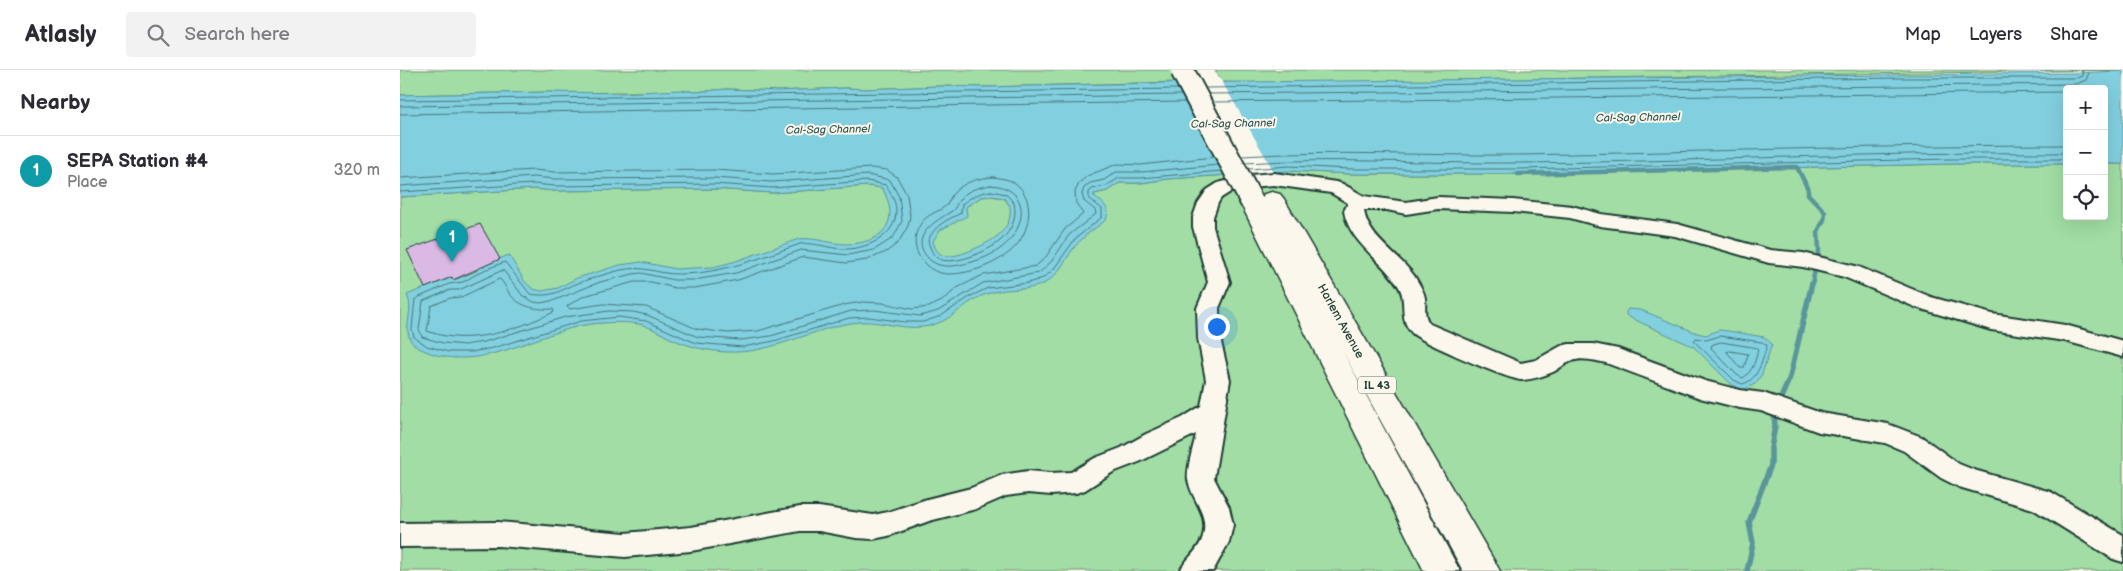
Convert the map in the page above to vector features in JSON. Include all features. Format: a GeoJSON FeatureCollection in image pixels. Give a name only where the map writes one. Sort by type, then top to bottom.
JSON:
{"type":"FeatureCollection","features":[{"type":"Feature","properties":{"kind":"main road","name":"Harlem Avenue"},"geometry":{"type":"LineString","coordinates":[[1182,70],[1262,200],[1482,571]]}},
{"type":"Feature","properties":{"kind":"main road","name":"Harlem Avenue"},"geometry":{"type":"LineString","coordinates":[[1201,70],[1442,571]]}},
{"type":"Feature","properties":{"kind":"lane"},"geometry":{"type":"LineString","coordinates":[[1194,571],[1210,556],[1216,545],[1218,531],[1218,516],[1203,487],[1202,478],[1218,380],[1209,338],[1208,308],[1219,282],[1203,227],[1203,217],[1208,203],[1214,194],[1225,187],[1250,181],[1274,179],[1336,188],[1360,202],[1406,208],[1438,203],[1513,206],[1572,212],[1600,220],[1677,230],[1769,256],[1803,260],[1834,267],[1859,275],[1922,302],[1954,311],[2011,326],[2066,333],[2123,349]]}},
{"type":"Feature","properties":{"kind":"lane"},"geometry":{"type":"LineString","coordinates":[[1360,202],[1355,207],[1354,212],[1357,221],[1372,243],[1410,286],[1414,296],[1412,316],[1416,324],[1422,330],[1435,336],[1512,370],[1521,372],[1543,368],[1569,352],[1592,352],[1610,355],[1700,389],[1740,399],[1763,402],[1797,416],[1819,422],[1901,438],[1913,444],[1950,471],[1968,479],[2041,500],[2123,550]]}},
{"type":"Feature","properties":{"kind":"lane"},"geometry":{"type":"LineString","coordinates":[[400,534],[498,534],[625,545],[691,539],[800,519],[819,519],[856,526],[873,527],[888,524],[927,510],[976,498],[1002,486],[1028,482],[1052,484],[1076,482],[1104,465],[1130,455],[1154,441],[1191,425],[1213,411]]}},
{"type":"Feature","properties":{"kind":"green space"},"geometry":{"type":"Polygon","coordinates":[[[400,70],[1171,70],[1177,82],[778,91],[727,89],[694,92],[400,95],[400,70]]]}},
{"type":"Feature","properties":{"kind":"green space"},"geometry":{"type":"Polygon","coordinates":[[[1215,70],[2123,70],[1257,83],[1222,82],[1215,70]]]}},
{"type":"Feature","properties":{"kind":"green space"},"geometry":{"type":"Polygon","coordinates":[[[1950,164],[2063,164],[2063,220],[2108,220],[2108,164],[2123,164],[2123,571],[400,571],[400,197],[535,189],[554,191],[714,189],[772,193],[868,186],[882,188],[889,200],[890,208],[966,207],[981,197],[1004,198],[1010,206],[1096,199],[1094,194],[1107,191],[1119,183],[1141,183],[1168,179],[1289,171],[1350,174],[1518,174],[1950,164]]]}},
{"type":"Feature","properties":{"kind":"water","name":"Cal-Sag Channel"},"geometry":{"type":"Polygon","coordinates":[[[2123,71],[2123,164],[2108,164],[2108,85],[2063,85],[2063,164],[1950,164],[1518,174],[1350,174],[1289,171],[1168,179],[1141,183],[1119,183],[1107,191],[1094,194],[1107,209],[1106,220],[1078,243],[1051,279],[1032,288],[997,291],[981,296],[934,325],[905,327],[870,322],[851,323],[835,326],[774,346],[743,352],[706,350],[672,339],[643,325],[623,322],[581,326],[494,353],[472,357],[450,357],[425,351],[418,348],[409,336],[410,307],[407,295],[452,277],[454,280],[477,271],[476,268],[509,255],[525,282],[533,289],[542,291],[558,288],[577,278],[620,265],[641,262],[676,269],[713,267],[799,239],[840,244],[859,243],[870,240],[885,229],[889,221],[890,211],[888,200],[882,188],[868,186],[772,193],[714,189],[554,191],[535,189],[400,197],[400,95],[549,92],[621,93],[681,90],[695,92],[727,89],[778,91],[845,88],[2123,71]],[[981,197],[966,207],[967,216],[940,230],[933,241],[938,252],[945,256],[952,256],[972,250],[994,239],[1005,229],[1010,215],[1010,206],[1004,198],[981,197]]]}},
{"type":"Feature","properties":{"kind":"water"},"geometry":{"type":"Polygon","coordinates":[[[1628,309],[1641,310],[1706,335],[1719,330],[1764,337],[1772,344],[1762,374],[1755,384],[1743,390],[1731,384],[1694,347],[1631,318],[1626,315],[1628,309]]]}},
{"type":"Feature","properties":{"kind":"pier"},"geometry":{"type":"Polygon","coordinates":[[[1221,80],[1276,175],[1226,178],[1176,81],[1221,80]]]}},
{"type":"Feature","properties":{"kind":"building"},"geometry":{"type":"Polygon","coordinates":[[[480,224],[500,259],[453,280],[452,277],[425,288],[407,250],[480,224]]]}},
{"type":"Feature","properties":{"kind":"waterway"},"geometry":{"type":"LineString","coordinates":[[1518,174],[1797,167],[1808,189],[1808,194],[1825,212],[1824,220],[1818,231],[1819,251],[1812,284]]}},
{"type":"Feature","properties":{"kind":"waterway"},"geometry":{"type":"LineString","coordinates":[[1747,571],[1753,543],[1749,522],[1771,465],[1771,448],[1775,426],[1774,414],[1790,377],[1812,283]]}},
{"type":"Feature","properties":{"kind":"place","name":"SEPA Station #4"},"geometry":{"type":"Point","coordinates":[452,262]}}]}
